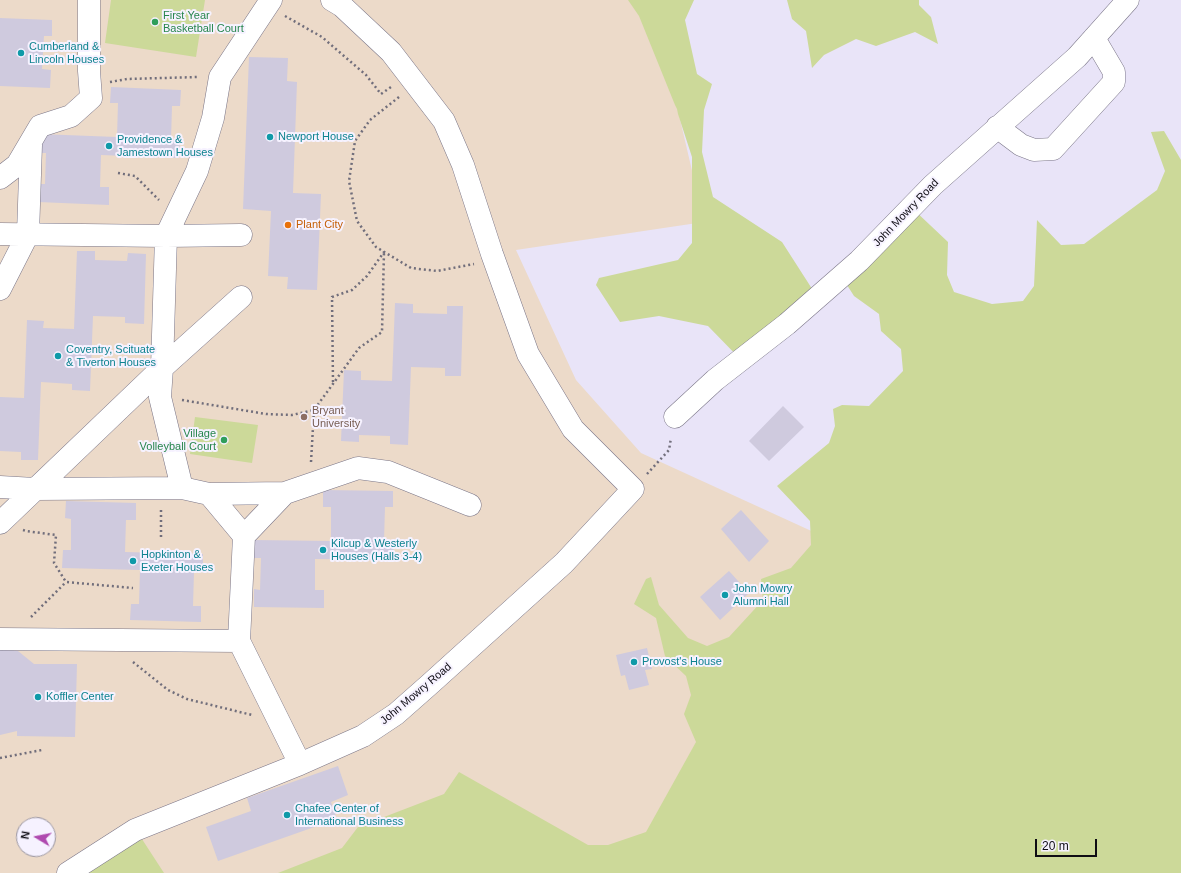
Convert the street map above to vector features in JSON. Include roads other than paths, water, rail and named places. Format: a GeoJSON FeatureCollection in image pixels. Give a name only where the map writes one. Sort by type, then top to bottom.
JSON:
{"type":"FeatureCollection","features":[{"type":"Feature","properties":{"kind":"street"},"geometry":{"type":"LineString","coordinates":[[0,178],[17,165],[40,126],[71,116],[91,98],[89,71],[90,0]]}},
{"type":"Feature","properties":{"kind":"street","name":"John Mowry Road"},"geometry":{"type":"LineString","coordinates":[[68,873],[134,830],[300,764],[363,736],[396,714],[564,563],[633,489],[573,429],[528,354],[492,254],[463,165],[444,121],[391,52],[342,6],[332,0]]}},
{"type":"Feature","properties":{"kind":"street","name":"John Mowry Road"},"geometry":{"type":"LineString","coordinates":[[675,417],[715,380],[787,324],[859,261],[932,185],[1077,57],[1128,0]]}},
{"type":"Feature","properties":{"kind":"street"},"geometry":{"type":"LineString","coordinates":[[172,488],[160,397],[170,228],[197,171],[213,118],[220,76],[269,2]]}},
{"type":"Feature","properties":{"kind":"street"},"geometry":{"type":"LineString","coordinates":[[997,127],[1021,145],[1034,150],[1053,149],[1114,82],[1114,72],[1094,38]]}},
{"type":"Feature","properties":{"kind":"street"},"geometry":{"type":"LineString","coordinates":[[0,289],[28,234],[31,142]]}},
{"type":"Feature","properties":{"kind":"street"},"geometry":{"type":"LineString","coordinates":[[0,234],[170,228],[241,235]]}},
{"type":"Feature","properties":{"kind":"street"},"geometry":{"type":"LineString","coordinates":[[1,522],[162,368],[242,297]]}},
{"type":"Feature","properties":{"kind":"street"},"geometry":{"type":"LineString","coordinates":[[0,487],[35,489],[172,488],[209,494],[285,493],[358,468],[388,472],[470,505]]}},
{"type":"Feature","properties":{"kind":"street"},"geometry":{"type":"LineString","coordinates":[[285,493],[244,536],[239,641],[300,764]]}},
{"type":"Feature","properties":{"kind":"street"},"geometry":{"type":"LineString","coordinates":[[209,494],[244,536]]}},
{"type":"Feature","properties":{"kind":"street"},"geometry":{"type":"LineString","coordinates":[[5,639],[239,641]]}},
{"type":"Feature","properties":{"kind":"place","name":"First Year Basketball Court"},"geometry":{"type":"Point","coordinates":[155,22]}},
{"type":"Feature","properties":{"kind":"place","name":"Cumberland & Lincoln Houses"},"geometry":{"type":"Point","coordinates":[21,53]}},
{"type":"Feature","properties":{"kind":"place","name":"Newport House"},"geometry":{"type":"Point","coordinates":[270,137]}},
{"type":"Feature","properties":{"kind":"place","name":"Providence & Jamestown Houses"},"geometry":{"type":"Point","coordinates":[109,146]}},
{"type":"Feature","properties":{"kind":"place","name":"Plant City"},"geometry":{"type":"Point","coordinates":[288,225]}},
{"type":"Feature","properties":{"kind":"place","name":"Coventry, Scituate & Tiverton Houses"},"geometry":{"type":"Point","coordinates":[58,356]}},
{"type":"Feature","properties":{"kind":"place","name":"Bryant University"},"geometry":{"type":"Point","coordinates":[304,417]}},
{"type":"Feature","properties":{"kind":"place","name":"Village Volleyball Court"},"geometry":{"type":"Point","coordinates":[224,440]}},
{"type":"Feature","properties":{"kind":"place","name":"Kilcup & Westerly Houses (Halls 3-4)"},"geometry":{"type":"Point","coordinates":[323,550]}},
{"type":"Feature","properties":{"kind":"place","name":"Hopkinton & Exeter Houses"},"geometry":{"type":"Point","coordinates":[133,561]}},
{"type":"Feature","properties":{"kind":"place","name":"John Mowry Alumni Hall"},"geometry":{"type":"Point","coordinates":[725,595]}},
{"type":"Feature","properties":{"kind":"place","name":"Provost's House"},"geometry":{"type":"Point","coordinates":[634,662]}},
{"type":"Feature","properties":{"kind":"place","name":"Koffler Center"},"geometry":{"type":"Point","coordinates":[38,697]}},
{"type":"Feature","properties":{"kind":"place","name":"Chafee Center of International Business"},"geometry":{"type":"Point","coordinates":[287,815]}}]}
